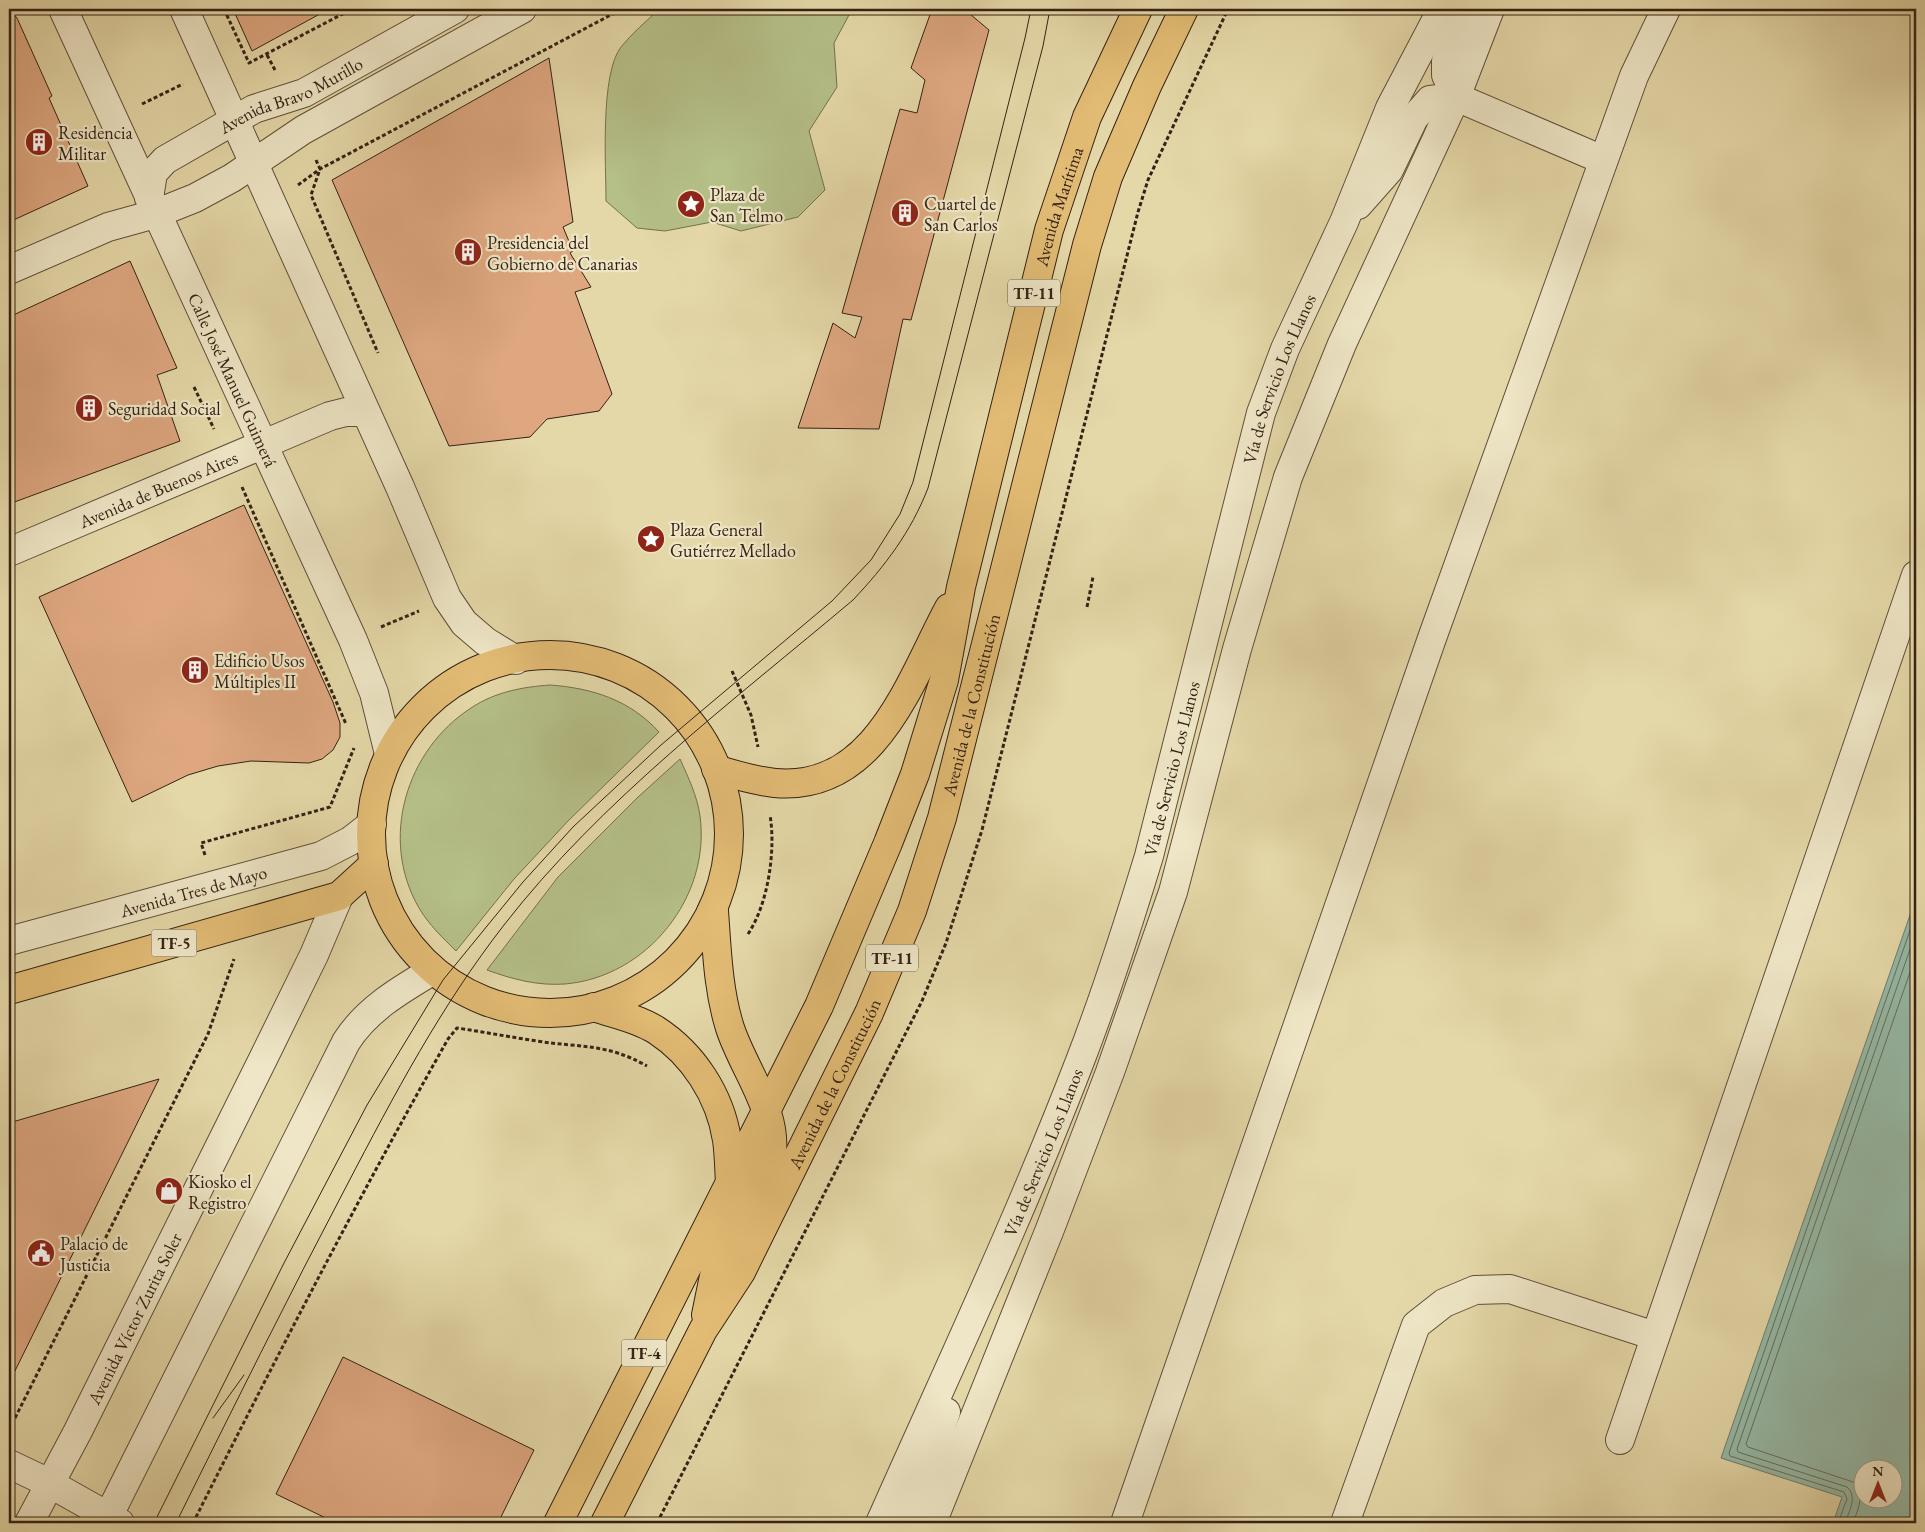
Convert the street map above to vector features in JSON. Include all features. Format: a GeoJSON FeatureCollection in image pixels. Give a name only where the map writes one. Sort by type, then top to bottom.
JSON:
{"type":"FeatureCollection","features":[{"type":"Feature","properties":{"kind":"main road","name":"Avenida Marítima"},"geometry":{"type":"LineString","coordinates":[[961,587],[1052,222],[1087,117],[1138,9]]}},
{"type":"Feature","properties":{"kind":"main road","name":"Avenida de la Constitución"},"geometry":{"type":"LineString","coordinates":[[605,1523],[703,1330],[741,1272],[805,1146],[869,1013],[912,911],[942,818],[1087,245],[1108,177],[1147,86],[1184,9]]}},
{"type":"Feature","properties":{"kind":"main road"},"geometry":{"type":"LineString","coordinates":[[716,769],[765,781],[792,782],[827,777],[854,762],[876,740],[892,716],[961,587]]}},
{"type":"Feature","properties":{"kind":"main road","name":"Avenida de la Constitución"},"geometry":{"type":"LineString","coordinates":[[558,1523],[819,1006],[866,898],[914,774],[944,680],[961,587]]}},
{"type":"Feature","properties":{"kind":"main road"},"geometry":{"type":"LineString","coordinates":[[547,656],[579,657],[609,664],[639,679],[668,698],[690,721],[705,744],[716,769],[729,817],[729,849],[722,887],[714,912],[684,952],[656,977],[627,995],[594,1007],[559,1013],[524,1011],[490,1004],[458,989],[432,971],[406,946],[394,925],[380,892],[374,864],[372,824],[376,790],[388,754],[418,714],[446,689],[479,670],[516,660],[547,656]]}},
{"type":"Feature","properties":{"kind":"main road","name":"TF-5"},"geometry":{"type":"LineString","coordinates":[[9,990],[339,896],[374,864]]}},
{"type":"Feature","properties":{"kind":"main road"},"geometry":{"type":"LineString","coordinates":[[703,1330],[715,1271],[771,1160],[773,1137],[753,1076],[731,1030],[722,998],[714,912]]}},
{"type":"Feature","properties":{"kind":"main road"},"geometry":{"type":"LineString","coordinates":[[594,1007],[634,1020],[655,1030],[683,1052],[706,1081],[716,1102],[727,1139],[730,1184]]}},
{"type":"Feature","properties":{"kind":"street","name":"Calle José Manuel Guimerá"},"geometry":{"type":"LineString","coordinates":[[63,9],[262,446],[353,640],[374,693],[388,754]]}},
{"type":"Feature","properties":{"kind":"street"},"geometry":{"type":"LineString","coordinates":[[184,9],[365,412],[446,598],[464,623],[485,641],[516,660]]}},
{"type":"Feature","properties":{"kind":"street","name":"Avenida Bravo Murillo"},"geometry":{"type":"LineString","coordinates":[[152,206],[153,173],[158,166],[233,120],[254,109],[304,93],[455,9]]}},
{"type":"Feature","properties":{"kind":"street","name":"Avenida Bravo Murillo"},"geometry":{"type":"LineString","coordinates":[[9,270],[152,206],[195,198],[232,178],[303,130],[522,9]]}},
{"type":"Feature","properties":{"kind":"street","name":"Vía de Servicio Los Llanos"},"geometry":{"type":"LineString","coordinates":[[880,1523],[996,1264],[1080,1061],[1127,929],[1149,856],[1261,413],[1285,349],[1344,222],[1390,108],[1442,9]]}},
{"type":"Feature","properties":{"kind":"street"},"geometry":{"type":"LineString","coordinates":[[1456,97],[1446,75],[1446,60],[1468,9]]}},
{"type":"Feature","properties":{"kind":"street","name":"Vía de Servicio Los Llanos"},"geometry":{"type":"LineString","coordinates":[[932,1523],[1050,1229],[1110,1072],[1158,937],[1175,883],[1240,641],[1288,477],[1342,344],[1456,97],[1490,9]]}},
{"type":"Feature","properties":{"kind":"street"},"geometry":{"type":"LineString","coordinates":[[1125,1523],[1431,641],[1634,76],[1666,9]]}},
{"type":"Feature","properties":{"kind":"street"},"geometry":{"type":"LineString","coordinates":[[1344,222],[1389,170],[1414,118],[1430,100],[1456,97],[1603,160]]}},
{"type":"Feature","properties":{"kind":"street","name":"Avenida de Buenos Aires"},"geometry":{"type":"LineString","coordinates":[[9,552],[228,462],[330,416],[346,412],[365,412]]}},
{"type":"Feature","properties":{"kind":"street"},"geometry":{"type":"LineString","coordinates":[[1620,1440],[1916,575]]}},
{"type":"Feature","properties":{"kind":"street","name":"Avenida Tres de Mayo"},"geometry":{"type":"LineString","coordinates":[[9,941],[321,856],[350,841],[372,824]]}},
{"type":"Feature","properties":{"kind":"street","name":"Avenida Víctor Zurita Soler"},"geometry":{"type":"LineString","coordinates":[[29,1523],[78,1431],[250,1086],[314,955],[339,896]]}},
{"type":"Feature","properties":{"kind":"street"},"geometry":{"type":"LineString","coordinates":[[9,1464],[50,1483],[111,1521],[346,1042],[356,1025],[432,971]]}},
{"type":"Feature","properties":{"kind":"street"},"geometry":{"type":"LineString","coordinates":[[910,1523],[996,1264]]}},
{"type":"Feature","properties":{"kind":"street"},"geometry":{"type":"LineString","coordinates":[[1345,1523],[1416,1325],[1444,1303],[1475,1290],[1510,1289],[1655,1336]]}},
{"type":"Feature","properties":{"kind":"path"},"geometry":{"type":"LineString","coordinates":[[224,9],[249,63],[352,9]]}},
{"type":"Feature","properties":{"kind":"path"},"geometry":{"type":"LineString","coordinates":[[272,205],[320,169],[622,9]]}},
{"type":"Feature","properties":{"kind":"path"},"geometry":{"type":"LineString","coordinates":[[114,118],[246,55]]}},
{"type":"Feature","properties":{"kind":"path"},"geometry":{"type":"LineString","coordinates":[[303,130],[320,169],[311,195],[380,358]]}},
{"type":"Feature","properties":{"kind":"path"},"geometry":{"type":"LineString","coordinates":[[194,387],[228,462],[245,492],[347,726]]}},
{"type":"Feature","properties":{"kind":"path"},"geometry":{"type":"LineString","coordinates":[[1087,608],[1093,577]]}},
{"type":"Feature","properties":{"kind":"path"},"geometry":{"type":"LineString","coordinates":[[353,640],[446,598]]}},
{"type":"Feature","properties":{"kind":"path"},"geometry":{"type":"LineString","coordinates":[[719,972],[750,932],[766,896],[771,861],[771,819],[765,781],[751,715],[732,671]]}},
{"type":"Feature","properties":{"kind":"path"},"geometry":{"type":"LineString","coordinates":[[201,843],[330,807],[355,744]]}},
{"type":"Feature","properties":{"kind":"path"},"geometry":{"type":"LineString","coordinates":[[193,1523],[299,1311],[399,1125],[448,1039],[457,1028],[538,1041],[596,1046],[618,1052],[652,1068]]}},
{"type":"Feature","properties":{"kind":"path"},"geometry":{"type":"LineString","coordinates":[[14,1418],[208,1034]]}},
{"type":"Feature","properties":{"kind":"green space"},"geometry":{"type":"Polygon","coordinates":[[[659,9],[844,9],[849,15],[834,43],[837,87],[809,131],[825,190],[798,217],[741,231],[712,222],[665,231],[637,228],[606,201],[605,144],[607,98],[614,60],[625,42],[659,9]]]}},
{"type":"Feature","properties":{"kind":"green space"},"geometry":{"type":"Polygon","coordinates":[[[550,685],[581,689],[623,704],[648,721],[659,732],[568,821],[514,879],[456,951],[436,931],[423,914],[407,881],[401,854],[401,825],[406,798],[415,772],[430,747],[448,726],[480,702],[509,691],[550,685]]]}},
{"type":"Feature","properties":{"kind":"green space"},"geometry":{"type":"Polygon","coordinates":[[[680,759],[699,808],[701,846],[695,875],[684,903],[667,928],[647,949],[622,966],[595,978],[565,984],[545,984],[515,979],[487,970],[558,877],[637,798],[680,759]]]}},
{"type":"Feature","properties":{"kind":"water"},"geometry":{"type":"Polygon","coordinates":[[[1916,898],[1916,1523],[1833,1523],[1842,1497],[1721,1458],[1916,898]]]}},
{"type":"Feature","properties":{"kind":"building","name":"Residencia Militar"},"geometry":{"type":"Polygon","coordinates":[[[9,9],[17,18],[52,96],[49,98],[88,186],[9,222],[9,9]]]}},
{"type":"Feature","properties":{"kind":"building"},"geometry":{"type":"Polygon","coordinates":[[[233,9],[329,9],[252,51],[233,9]]]}},
{"type":"Feature","properties":{"kind":"building","name":"Cuartel de San Carlos"},"geometry":{"type":"Polygon","coordinates":[[[932,9],[964,9],[989,30],[911,320],[903,319],[879,429],[798,428],[833,323],[855,338],[862,317],[842,313],[900,109],[917,113],[925,80],[911,68],[932,9]]]}},
{"type":"Feature","properties":{"kind":"building","name":"Presidencia del Gobierno de Canarias"},"geometry":{"type":"Polygon","coordinates":[[[549,58],[573,222],[563,227],[573,251],[570,253],[591,287],[575,292],[612,394],[599,411],[547,419],[530,437],[449,446],[332,180],[549,58]]]}},
{"type":"Feature","properties":{"kind":"building","name":"Seguridad Social"},"geometry":{"type":"Polygon","coordinates":[[[130,261],[177,368],[157,375],[180,441],[9,504],[9,317],[130,261]]]}},
{"type":"Feature","properties":{"kind":"building","name":"Edificio Usos Múltiples II"},"geometry":{"type":"Polygon","coordinates":[[[244,505],[333,702],[340,723],[340,737],[333,750],[322,759],[309,763],[251,761],[218,766],[188,775],[132,802],[39,597],[244,505]]]}},
{"type":"Feature","properties":{"kind":"building","name":"Palacio de Justicia"},"geometry":{"type":"Polygon","coordinates":[[[159,1079],[9,1383],[9,1123],[159,1079]]]}},
{"type":"Feature","properties":{"kind":"building"},"geometry":{"type":"Polygon","coordinates":[[[343,1357],[534,1450],[498,1523],[336,1523],[276,1494],[343,1357]]]}},
{"type":"Feature","properties":{"kind":"tram line"},"geometry":{"type":"LineString","coordinates":[[154,1523],[284,1263],[367,1105],[443,980],[523,882],[573,827],[661,745],[832,601],[871,560],[900,514],[913,482],[1031,9]]}},
{"type":"Feature","properties":{"kind":"tram line"},"geometry":{"type":"LineString","coordinates":[[176,1523],[282,1311],[382,1118],[439,1019],[481,956],[542,879],[625,794],[715,715],[853,600],[896,548],[914,519],[928,488],[1043,46],[1050,9]]}},
{"type":"Feature","properties":{"kind":"tram line"},"geometry":{"type":"LineString","coordinates":[[213,1418],[244,1375]]}},
{"type":"Feature","properties":{"kind":"place","name":"Residencia Militar"},"geometry":{"type":"Point","coordinates":[39,142]}},
{"type":"Feature","properties":{"kind":"place","name":"Plaza de San Telmo"},"geometry":{"type":"Point","coordinates":[691,204]}},
{"type":"Feature","properties":{"kind":"place","name":"Cuartel de San Carlos"},"geometry":{"type":"Point","coordinates":[905,213]}},
{"type":"Feature","properties":{"kind":"place","name":"Presidencia del Gobierno de Canarias"},"geometry":{"type":"Point","coordinates":[468,252]}},
{"type":"Feature","properties":{"kind":"place","name":"Seguridad Social"},"geometry":{"type":"Point","coordinates":[89,408]}},
{"type":"Feature","properties":{"kind":"place","name":"Plaza General Gutiérrez Mellado"},"geometry":{"type":"Point","coordinates":[651,539]}},
{"type":"Feature","properties":{"kind":"place","name":"Edificio Usos Múltiples II"},"geometry":{"type":"Point","coordinates":[195,670]}},
{"type":"Feature","properties":{"kind":"place","name":"Kiosko el Registro"},"geometry":{"type":"Point","coordinates":[169,1191]}},
{"type":"Feature","properties":{"kind":"place","name":"Palacio de Justicia"},"geometry":{"type":"Point","coordinates":[41,1253]}}]}
